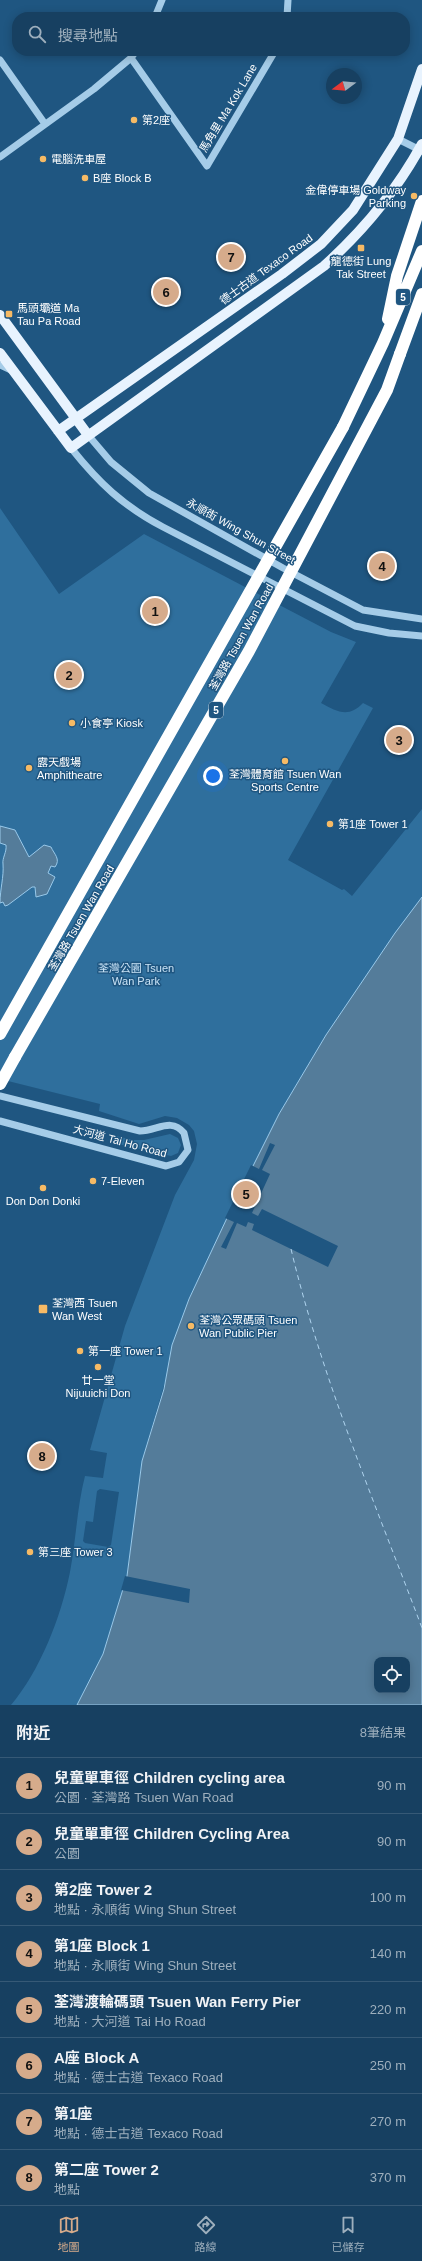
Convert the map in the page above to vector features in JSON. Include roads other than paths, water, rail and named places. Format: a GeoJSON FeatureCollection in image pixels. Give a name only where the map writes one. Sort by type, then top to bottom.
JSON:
{"type":"FeatureCollection","features":[{"type":"Feature","properties":{"kind":"highway"},"geometry":{"type":"LineString","coordinates":[[383,343],[397,276],[422,201]]}},
{"type":"Feature","properties":{"kind":"highway","name":"荃灣路 Tsuen Wan Road"},"geometry":{"type":"LineString","coordinates":[[0,1034],[343,427],[383,343],[422,251]]}},
{"type":"Feature","properties":{"kind":"highway","name":"荃灣路 Tsuen Wan Road"},"geometry":{"type":"LineString","coordinates":[[0,1084],[249,652],[386,390],[422,294]]}},
{"type":"Feature","properties":{"kind":"highway"},"geometry":{"type":"LineString","coordinates":[[400,354],[422,313]]}},
{"type":"Feature","properties":{"kind":"main road","name":"德士古道 Texaco Road"},"geometry":{"type":"LineString","coordinates":[[58,431],[282,274],[321,244],[353,210],[398,139],[422,68]]}},
{"type":"Feature","properties":{"kind":"main road"},"geometry":{"type":"LineString","coordinates":[[0,353],[71,448],[324,266],[351,242],[368,222],[398,183],[421,148]]}},
{"type":"Feature","properties":{"kind":"main road"},"geometry":{"type":"LineString","coordinates":[[0,315],[75,418]]}},
{"type":"Feature","properties":{"kind":"main road","name":"永順街 Wing Shun Street"},"geometry":{"type":"LineString","coordinates":[[75,418],[88,435]]}},
{"type":"Feature","properties":{"kind":"street"},"geometry":{"type":"LineString","coordinates":[[157,12],[162,0]]}},
{"type":"Feature","properties":{"kind":"street"},"geometry":{"type":"LineString","coordinates":[[287,12],[288,0]]}},
{"type":"Feature","properties":{"kind":"street","name":"馬角里 Ma Kok Lane"},"geometry":{"type":"LineString","coordinates":[[131,58],[207,166],[272,56]]}},
{"type":"Feature","properties":{"kind":"street"},"geometry":{"type":"LineString","coordinates":[[0,157],[94,89],[131,58]]}},
{"type":"Feature","properties":{"kind":"street"},"geometry":{"type":"LineString","coordinates":[[0,60],[45,124]]}},
{"type":"Feature","properties":{"kind":"street"},"geometry":{"type":"LineString","coordinates":[[398,139],[421,148]]}},
{"type":"Feature","properties":{"kind":"street"},"geometry":{"type":"LineString","coordinates":[[0,365],[13,371]]}},
{"type":"Feature","properties":{"kind":"street","name":"永順街 Wing Shun Street"},"geometry":{"type":"LineString","coordinates":[[88,435],[111,462],[150,493],[282,568],[363,610],[422,619]]}},
{"type":"Feature","properties":{"kind":"street"},"geometry":{"type":"LineString","coordinates":[[71,448],[96,478],[119,500],[138,514],[355,626],[389,634],[422,636]]}},
{"type":"Feature","properties":{"kind":"street","name":"大河道 Tai Ho Road"},"geometry":{"type":"LineString","coordinates":[[0,1096],[140,1131],[148,1131],[162,1125],[173,1125],[184,1133],[188,1143],[188,1150],[179,1162],[166,1166],[0,1121]]}},
{"type":"Feature","properties":{"kind":"place","name":"第2座"},"geometry":{"type":"Point","coordinates":[134,120]}},
{"type":"Feature","properties":{"kind":"place","name":"電腦洗車屋"},"geometry":{"type":"Point","coordinates":[43,159]}},
{"type":"Feature","properties":{"kind":"place","name":"B座 Block B"},"geometry":{"type":"Point","coordinates":[85,178]}},
{"type":"Feature","properties":{"kind":"place","name":"金偉停車場 Goldway Parking"},"geometry":{"type":"Point","coordinates":[414,196]}},
{"type":"Feature","properties":{"kind":"place","name":"龍德街 Lung Tak Street"},"geometry":{"type":"Point","coordinates":[361,248]}},
{"type":"Feature","properties":{"kind":"place","name":"第1座"},"geometry":{"type":"Point","coordinates":[231,257]}},
{"type":"Feature","properties":{"kind":"place","name":"A座 Block A"},"geometry":{"type":"Point","coordinates":[166,292]}},
{"type":"Feature","properties":{"kind":"place","name":"馬頭壩道 Ma Tau Pa Road"},"geometry":{"type":"Point","coordinates":[9,314]}},
{"type":"Feature","properties":{"kind":"place","name":"第1座 Block 1"},"geometry":{"type":"Point","coordinates":[382,566]}},
{"type":"Feature","properties":{"kind":"place","name":"兒童單車徑 Children cycling area"},"geometry":{"type":"Point","coordinates":[155,611]}},
{"type":"Feature","properties":{"kind":"place","name":"兒童單車徑 Children Cycling Area"},"geometry":{"type":"Point","coordinates":[69,675]}},
{"type":"Feature","properties":{"kind":"place","name":"小食亭 Kiosk"},"geometry":{"type":"Point","coordinates":[72,723]}},
{"type":"Feature","properties":{"kind":"place","name":"第2座 Tower 2"},"geometry":{"type":"Point","coordinates":[399,740]}},
{"type":"Feature","properties":{"kind":"place","name":"荃灣體育館 Tsuen Wan Sports Centre"},"geometry":{"type":"Point","coordinates":[285,761]}},
{"type":"Feature","properties":{"kind":"place","name":"露天戲場 Amphitheatre"},"geometry":{"type":"Point","coordinates":[29,768]}},
{"type":"Feature","properties":{"kind":"place","name":"第1座 Tower 1"},"geometry":{"type":"Point","coordinates":[330,824]}},
{"type":"Feature","properties":{"kind":"place","name":"7-Eleven"},"geometry":{"type":"Point","coordinates":[93,1181]}},
{"type":"Feature","properties":{"kind":"place","name":"Don Don Donki"},"geometry":{"type":"Point","coordinates":[43,1188]}},
{"type":"Feature","properties":{"kind":"place","name":"荃灣渡輪碼頭 Tsuen Wan Ferry Pier"},"geometry":{"type":"Point","coordinates":[246,1194]}},
{"type":"Feature","properties":{"kind":"place","name":"荃灣西 Tsuen Wan West"},"geometry":{"type":"Point","coordinates":[43,1309]}},
{"type":"Feature","properties":{"kind":"place","name":"荃灣公眾碼頭 Tsuen Wan Public Pier"},"geometry":{"type":"Point","coordinates":[191,1326]}},
{"type":"Feature","properties":{"kind":"place","name":"第一座 Tower 1"},"geometry":{"type":"Point","coordinates":[80,1351]}},
{"type":"Feature","properties":{"kind":"place","name":"廿一堂 Nijuuichi Don"},"geometry":{"type":"Point","coordinates":[98,1367]}},
{"type":"Feature","properties":{"kind":"place","name":"第二座 Tower 2"},"geometry":{"type":"Point","coordinates":[42,1456]}},
{"type":"Feature","properties":{"kind":"place","name":"第三座 Tower 3"},"geometry":{"type":"Point","coordinates":[30,1552]}},
{"type":"Feature","properties":{"kind":"park label","name":"荃灣公園 Tsuen Wan Park"},"geometry":{"type":"Point","coordinates":[136,974]}}]}
